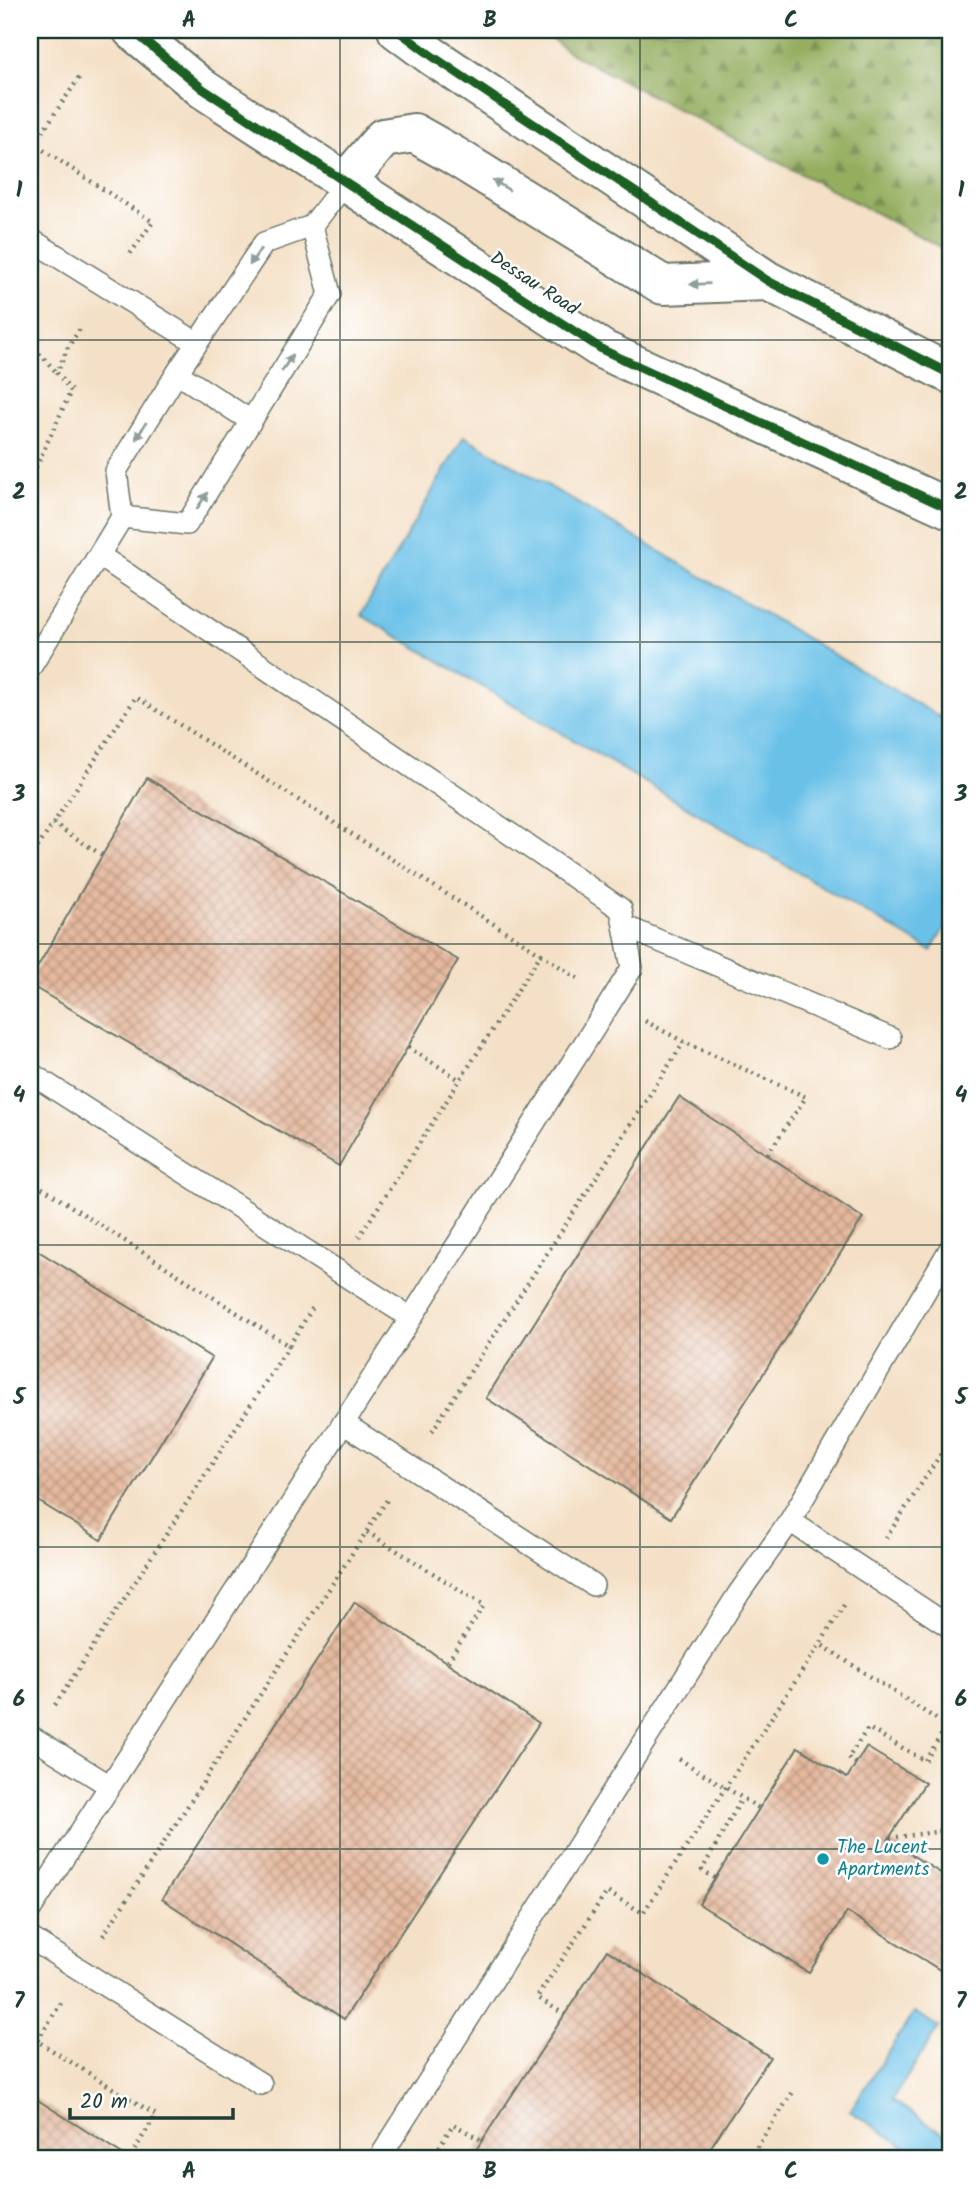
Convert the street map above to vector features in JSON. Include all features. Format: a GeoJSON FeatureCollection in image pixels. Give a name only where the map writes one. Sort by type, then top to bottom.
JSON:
{"type":"FeatureCollection","features":[{"type":"Feature","properties":{"kind":"main road","name":"Dessau Road"},"geometry":{"type":"LineString","coordinates":[[132,30],[203,89],[603,350],[950,509]]}},
{"type":"Feature","properties":{"kind":"main road"},"geometry":{"type":"LineString","coordinates":[[397,30],[432,57],[768,281],[950,374]]}},
{"type":"Feature","properties":{"kind":"main road"},"geometry":{"type":"LineString","coordinates":[[346,182],[383,138],[414,133],[663,285],[768,281]]}},
{"type":"Feature","properties":{"kind":"lane"},"geometry":{"type":"LineString","coordinates":[[30,668],[122,517],[116,471],[177,373],[264,243],[312,226],[346,182]]}},
{"type":"Feature","properties":{"kind":"lane"},"geometry":{"type":"LineString","coordinates":[[122,517],[187,523],[330,294],[312,226]]}},
{"type":"Feature","properties":{"kind":"lane"},"geometry":{"type":"LineString","coordinates":[[30,239],[197,343]]}},
{"type":"Feature","properties":{"kind":"lane"},"geometry":{"type":"LineString","coordinates":[[177,373],[251,421]]}},
{"type":"Feature","properties":{"kind":"lane"},"geometry":{"type":"LineString","coordinates":[[30,1910],[411,1318],[632,968],[621,909],[100,556]]}},
{"type":"Feature","properties":{"kind":"lane"},"geometry":{"type":"LineString","coordinates":[[624,926],[890,1038]]}},
{"type":"Feature","properties":{"kind":"lane"},"geometry":{"type":"LineString","coordinates":[[30,1073],[411,1318]]}},
{"type":"Feature","properties":{"kind":"lane"},"geometry":{"type":"LineString","coordinates":[[379,2159],[739,1592],[790,1521],[950,1249]]}},
{"type":"Feature","properties":{"kind":"lane"},"geometry":{"type":"LineString","coordinates":[[343,1423],[593,1585]]}},
{"type":"Feature","properties":{"kind":"lane"},"geometry":{"type":"LineString","coordinates":[[790,1521],[950,1627]]}},
{"type":"Feature","properties":{"kind":"lane"},"geometry":{"type":"LineString","coordinates":[[30,1736],[110,1786]]}},
{"type":"Feature","properties":{"kind":"lane"},"geometry":{"type":"LineString","coordinates":[[30,1938],[261,2084]]}},
{"type":"Feature","properties":{"kind":"path"},"geometry":{"type":"LineString","coordinates":[[79,78],[34,144],[153,222],[125,263]]}},
{"type":"Feature","properties":{"kind":"path"},"geometry":{"type":"LineString","coordinates":[[57,373],[68,347],[82,326]]}},
{"type":"Feature","properties":{"kind":"path"},"geometry":{"type":"LineString","coordinates":[[30,343],[71,391],[30,480]]}},
{"type":"Feature","properties":{"kind":"path"},"geometry":{"type":"LineString","coordinates":[[30,859],[136,697],[580,981]]}},
{"type":"Feature","properties":{"kind":"path"},"geometry":{"type":"LineString","coordinates":[[53,823],[102,855]]}},
{"type":"Feature","properties":{"kind":"path"},"geometry":{"type":"LineString","coordinates":[[352,1248],[541,954]]}},
{"type":"Feature","properties":{"kind":"path"},"geometry":{"type":"LineString","coordinates":[[644,1021],[806,1097],[767,1156]]}},
{"type":"Feature","properties":{"kind":"path"},"geometry":{"type":"LineString","coordinates":[[432,1431],[684,1042]]}},
{"type":"Feature","properties":{"kind":"path"},"geometry":{"type":"LineString","coordinates":[[408,1047],[460,1080]]}},
{"type":"Feature","properties":{"kind":"path"},"geometry":{"type":"LineString","coordinates":[[30,1180],[289,1346]]}},
{"type":"Feature","properties":{"kind":"path"},"geometry":{"type":"LineString","coordinates":[[54,1706],[315,1304]]}},
{"type":"Feature","properties":{"kind":"path"},"geometry":{"type":"LineString","coordinates":[[882,1544],[950,1440]]}},
{"type":"Feature","properties":{"kind":"path"},"geometry":{"type":"LineString","coordinates":[[103,1936],[391,1494]]}},
{"type":"Feature","properties":{"kind":"path"},"geometry":{"type":"LineString","coordinates":[[366,1532],[484,1605],[447,1663]]}},
{"type":"Feature","properties":{"kind":"path"},"geometry":{"type":"LineString","coordinates":[[565,2015],[537,1997],[607,1892],[643,1913],[845,1604]]}},
{"type":"Feature","properties":{"kind":"path"},"geometry":{"type":"LineString","coordinates":[[820,1644],[949,1724]]}},
{"type":"Feature","properties":{"kind":"path"},"geometry":{"type":"LineString","coordinates":[[949,1724],[950,1741]]}},
{"type":"Feature","properties":{"kind":"path"},"geometry":{"type":"LineString","coordinates":[[856,1763],[848,1758],[868,1728],[925,1761],[949,1724]]}},
{"type":"Feature","properties":{"kind":"path"},"geometry":{"type":"LineString","coordinates":[[646,1738],[759,1808]]}},
{"type":"Feature","properties":{"kind":"path"},"geometry":{"type":"LineString","coordinates":[[715,1878],[702,1870],[742,1798]]}},
{"type":"Feature","properties":{"kind":"path"},"geometry":{"type":"LineString","coordinates":[[890,1838],[950,1830]]}},
{"type":"Feature","properties":{"kind":"path"},"geometry":{"type":"LineString","coordinates":[[950,1990],[946,1995],[950,1998]]}},
{"type":"Feature","properties":{"kind":"path"},"geometry":{"type":"LineString","coordinates":[[30,2052],[64,2000]]}},
{"type":"Feature","properties":{"kind":"path"},"geometry":{"type":"LineString","coordinates":[[37,2041],[156,2115],[130,2159]]}},
{"type":"Feature","properties":{"kind":"path"},"geometry":{"type":"LineString","coordinates":[[749,2159],[793,2092]]}},
{"type":"Feature","properties":{"kind":"path"},"geometry":{"type":"LineString","coordinates":[[432,2159],[453,2124],[482,2141]]}},
{"type":"Feature","properties":{"kind":"green space"},"geometry":{"type":"Polygon","coordinates":[[[540,30],[950,30],[950,252],[570,53],[540,30]]]}},
{"type":"Feature","properties":{"kind":"water"},"geometry":{"type":"Polygon","coordinates":[[[464,436],[950,723],[950,918],[931,951],[361,615],[464,436]]]}},
{"type":"Feature","properties":{"kind":"water"},"geometry":{"type":"Polygon","coordinates":[[[914,2012],[939,2027],[892,2100],[950,2138],[950,2159],[924,2159],[850,2111],[914,2012]]]}},
{"type":"Feature","properties":{"kind":"building"},"geometry":{"type":"Polygon","coordinates":[[[147,778],[458,960],[339,1166],[30,985],[30,980],[147,778]]]}},
{"type":"Feature","properties":{"kind":"building"},"geometry":{"type":"Polygon","coordinates":[[[679,1097],[863,1218],[671,1518],[486,1398],[679,1097]]]}},
{"type":"Feature","properties":{"kind":"building"},"geometry":{"type":"Polygon","coordinates":[[[30,1246],[212,1358],[101,1540],[30,1496],[30,1246]]]}},
{"type":"Feature","properties":{"kind":"building"},"geometry":{"type":"Polygon","coordinates":[[[355,1602],[539,1723],[344,2019],[162,1899],[355,1602]]]}},
{"type":"Feature","properties":{"kind":"building","name":"The Lucent Apartments"},"geometry":{"type":"Polygon","coordinates":[[[798,1747],[847,1778],[866,1747],[925,1783],[888,1840],[950,1879],[948,1975],[847,1912],[809,1973],[699,1904],[798,1747]]]}},
{"type":"Feature","properties":{"kind":"building"},"geometry":{"type":"Polygon","coordinates":[[[607,1950],[770,2057],[703,2159],[470,2159],[607,1950]]]}},
{"type":"Feature","properties":{"kind":"building"},"geometry":{"type":"Polygon","coordinates":[[[30,2095],[130,2159],[30,2159],[30,2095]]]}},
{"type":"Feature","properties":{"kind":"cycle path"},"geometry":{"type":"LineString","coordinates":[[132,30],[203,89],[603,350],[950,509]]}},
{"type":"Feature","properties":{"kind":"cycle path"},"geometry":{"type":"LineString","coordinates":[[397,30],[768,281],[950,374]]}},
{"type":"Feature","properties":{"kind":"place","name":"The Lucent Apartments"},"geometry":{"type":"Point","coordinates":[823,1859]}}]}
